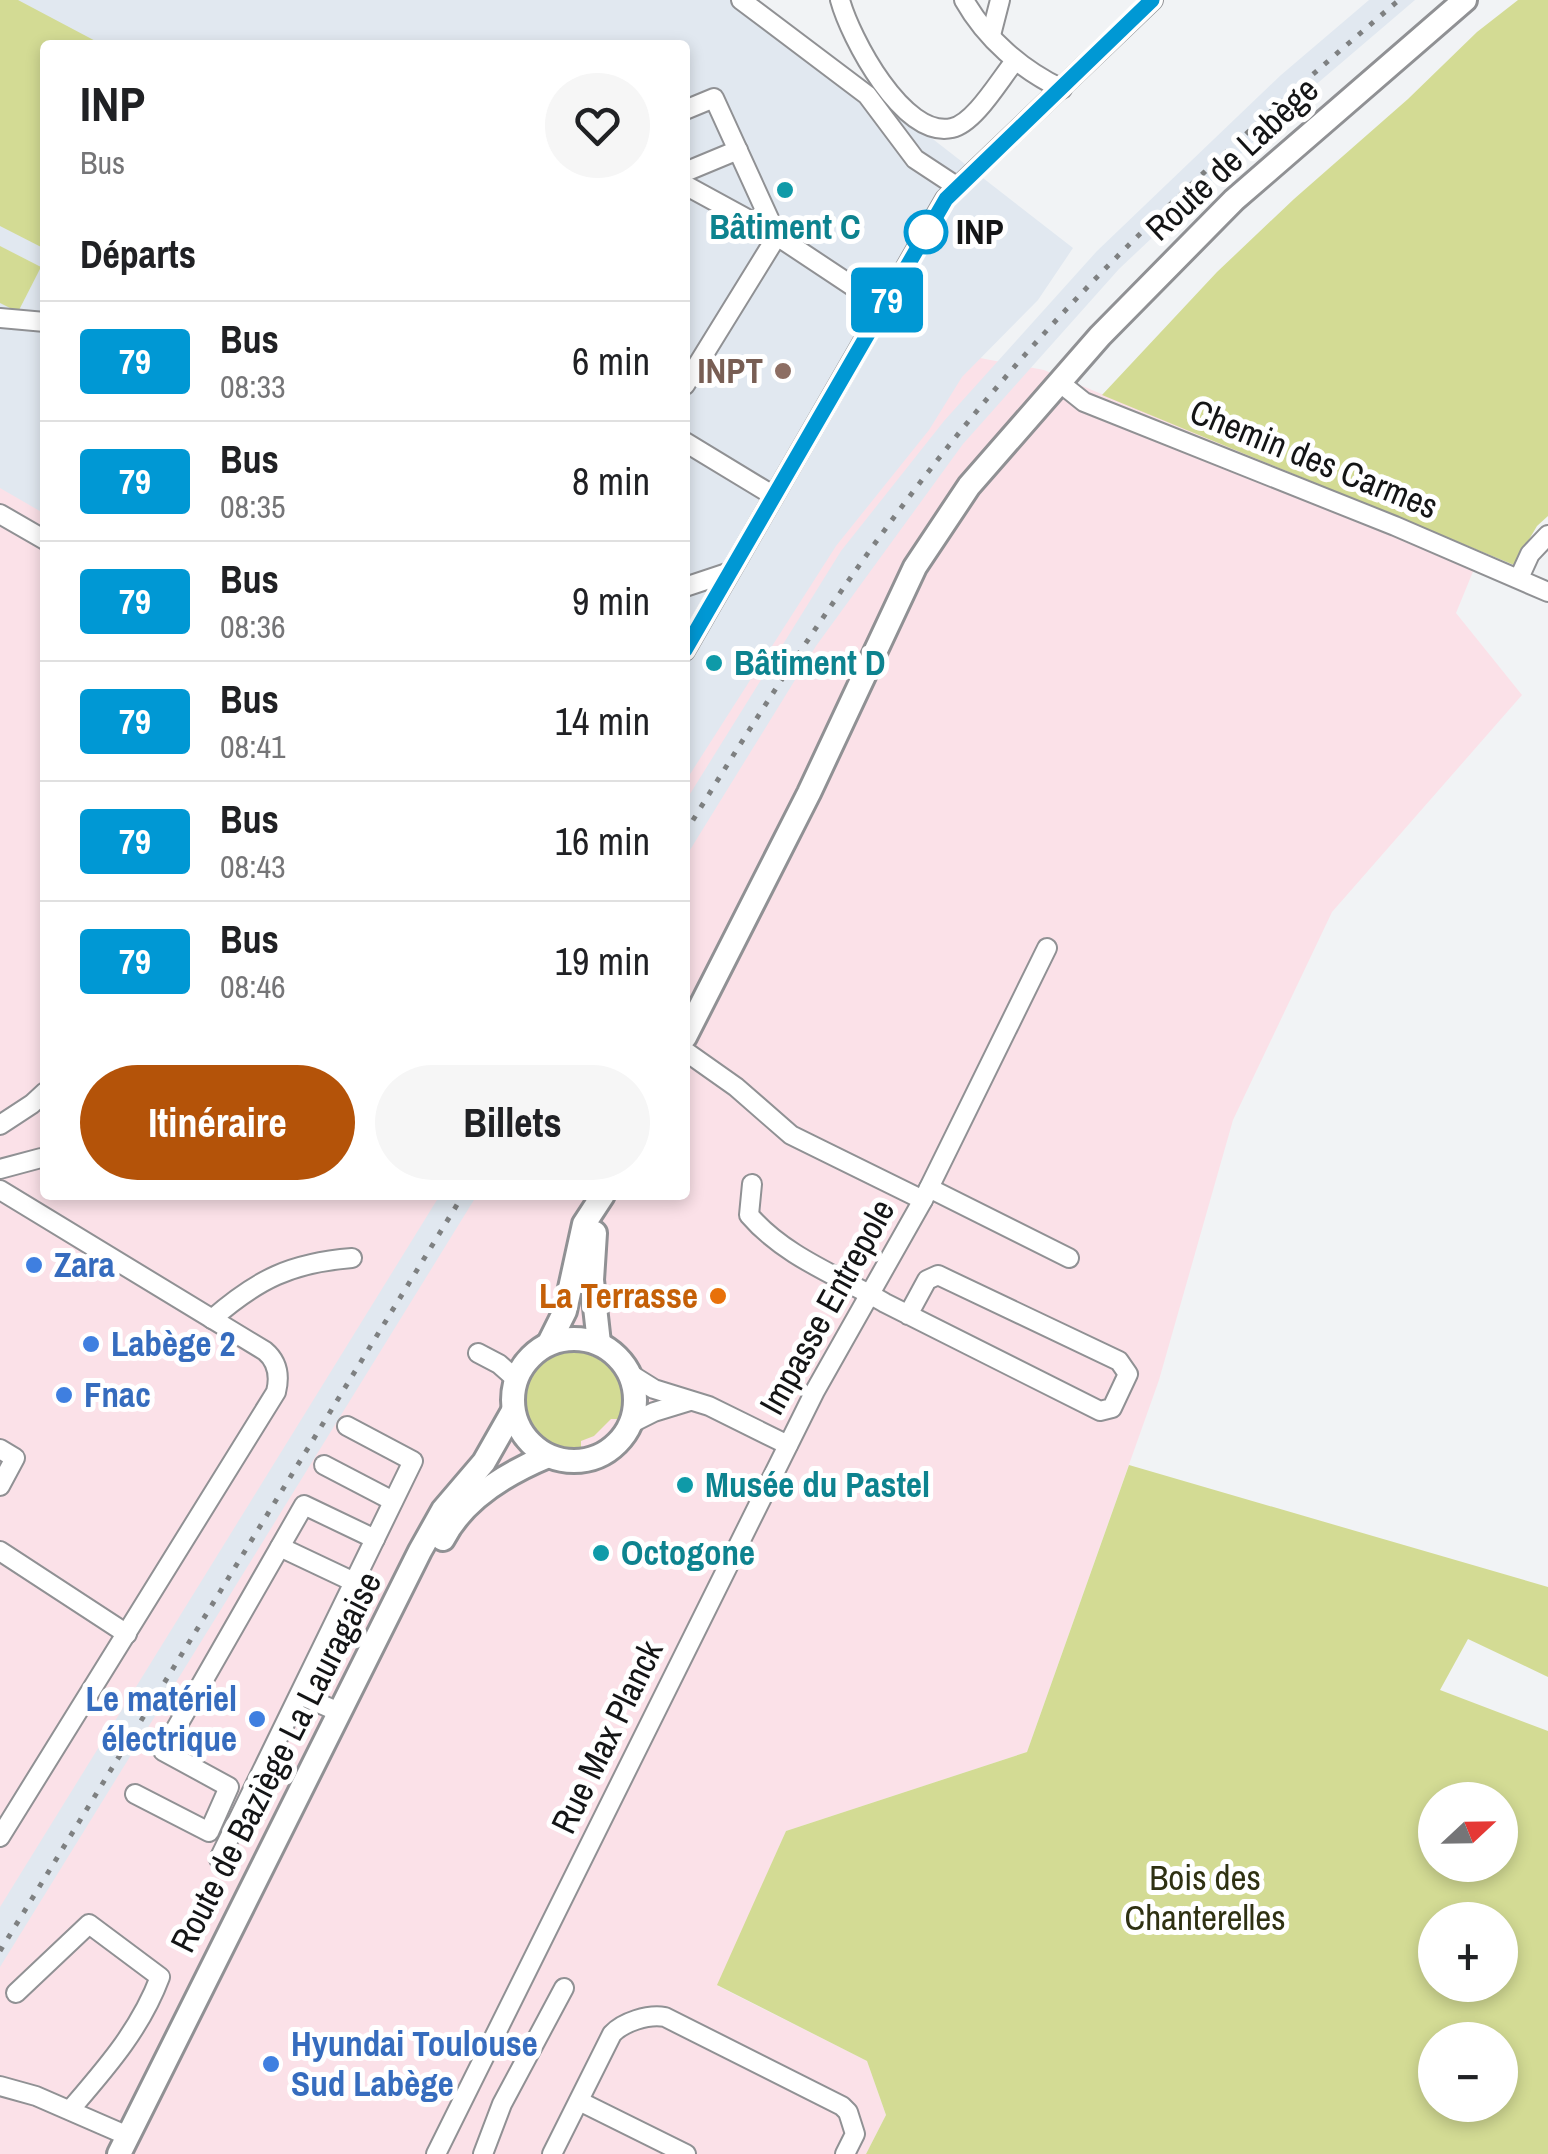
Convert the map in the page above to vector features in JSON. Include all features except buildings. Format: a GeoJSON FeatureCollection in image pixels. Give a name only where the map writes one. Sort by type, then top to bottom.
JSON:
{"type":"FeatureCollection","features":[{"type":"Feature","properties":{"kind":"main road","name":"Route de Labège"},"geometry":{"type":"LineString","coordinates":[[1059,382],[1234,200],[1465,0]]}},
{"type":"Feature","properties":{"kind":"main road"},"geometry":{"type":"LineString","coordinates":[[690,1026],[780,853],[927,545],[969,486],[1059,382]]}},
{"type":"Feature","properties":{"kind":"main road"},"geometry":{"type":"LineString","coordinates":[[549,1343],[565,1311],[584,1224],[600,1200]]}},
{"type":"Feature","properties":{"kind":"main road"},"geometry":{"type":"LineString","coordinates":[[599,1344],[592,1280],[602,1200]]}},
{"type":"Feature","properties":{"kind":"main road"},"geometry":{"type":"LineString","coordinates":[[566,1338],[599,1344],[622,1361],[630,1374],[635,1408],[630,1424],[620,1441],[605,1454],[566,1461],[548,1456],[520,1430],[513,1412],[516,1379],[523,1364],[549,1343],[566,1338]]}},
{"type":"Feature","properties":{"kind":"main road","name":"Route de Baziège La Lauragaise"},"geometry":{"type":"LineString","coordinates":[[127,2148],[339,1712],[443,1510],[484,1462],[513,1412]]}},
{"type":"Feature","properties":{"kind":"main road","name":"Route de Baziège La Lauragaise"},"geometry":{"type":"LineString","coordinates":[[127,2148],[450,1526],[478,1496],[517,1469],[548,1456]]}},
{"type":"Feature","properties":{"kind":"street"},"geometry":{"type":"LineString","coordinates":[[741,0],[868,95],[915,159],[956,186]]}},
{"type":"Feature","properties":{"kind":"street"},"geometry":{"type":"LineString","coordinates":[[840,0],[850,30],[878,77],[912,113],[938,128],[951,128],[971,117],[1015,60]]}},
{"type":"Feature","properties":{"kind":"street"},"geometry":{"type":"LineString","coordinates":[[964,0],[1015,60],[1033,75],[1062,89]]}},
{"type":"Feature","properties":{"kind":"street"},"geometry":{"type":"LineString","coordinates":[[991,34],[1000,0]]}},
{"type":"Feature","properties":{"kind":"street"},"geometry":{"type":"LineString","coordinates":[[690,641],[946,199],[1152,0]]}},
{"type":"Feature","properties":{"kind":"street"},"geometry":{"type":"LineString","coordinates":[[690,108],[714,98],[777,236]]}},
{"type":"Feature","properties":{"kind":"street"},"geometry":{"type":"LineString","coordinates":[[690,170],[738,150]]}},
{"type":"Feature","properties":{"kind":"street"},"geometry":{"type":"LineString","coordinates":[[690,189],[777,236],[884,307]]}},
{"type":"Feature","properties":{"kind":"street"},"geometry":{"type":"LineString","coordinates":[[690,377],[777,236]]}},
{"type":"Feature","properties":{"kind":"street"},"geometry":{"type":"LineString","coordinates":[[0,318],[40,322]]}},
{"type":"Feature","properties":{"kind":"street","name":"Chemin des Carmes"},"geometry":{"type":"LineString","coordinates":[[1059,382],[1084,402],[1548,592]]}},
{"type":"Feature","properties":{"kind":"street"},"geometry":{"type":"LineString","coordinates":[[690,445],[774,496]]}},
{"type":"Feature","properties":{"kind":"street"},"geometry":{"type":"LineString","coordinates":[[0,514],[40,537]]}},
{"type":"Feature","properties":{"kind":"street"},"geometry":{"type":"LineString","coordinates":[[1519,578],[1530,554],[1548,535]]}},
{"type":"Feature","properties":{"kind":"street"},"geometry":{"type":"LineString","coordinates":[[690,585],[730,572]]}},
{"type":"Feature","properties":{"kind":"street","name":"Impasse Entrepole"},"geometry":{"type":"LineString","coordinates":[[788,1445],[926,1194],[1047,948]]}},
{"type":"Feature","properties":{"kind":"street","name":"Impasse Entrepole"},"geometry":{"type":"LineString","coordinates":[[690,1056],[791,1135],[926,1194]]}},
{"type":"Feature","properties":{"kind":"street"},"geometry":{"type":"LineString","coordinates":[[0,1125],[40,1097]]}},
{"type":"Feature","properties":{"kind":"street"},"geometry":{"type":"LineString","coordinates":[[0,1169],[40,1158]]}},
{"type":"Feature","properties":{"kind":"street"},"geometry":{"type":"LineString","coordinates":[[752,1184],[748,1209],[754,1221],[817,1269],[852,1282],[871,1295],[908,1314],[1100,1411],[1112,1408],[1126,1382],[1128,1374],[1120,1360],[938,1275],[928,1280],[908,1314]]}},
{"type":"Feature","properties":{"kind":"street"},"geometry":{"type":"LineString","coordinates":[[0,1190],[270,1355],[279,1378],[276,1392],[0,1837]]}},
{"type":"Feature","properties":{"kind":"street"},"geometry":{"type":"LineString","coordinates":[[926,1194],[1069,1258]]}},
{"type":"Feature","properties":{"kind":"street"},"geometry":{"type":"LineString","coordinates":[[212,1319],[271,1268],[352,1258]]}},
{"type":"Feature","properties":{"kind":"street"},"geometry":{"type":"LineString","coordinates":[[478,1353],[500,1364],[516,1379]]}},
{"type":"Feature","properties":{"kind":"street"},"geometry":{"type":"LineString","coordinates":[[630,1374],[654,1389],[709,1406],[788,1445]]}},
{"type":"Feature","properties":{"kind":"street"},"geometry":{"type":"LineString","coordinates":[[630,1424],[690,1401]]}},
{"type":"Feature","properties":{"kind":"street"},"geometry":{"type":"LineString","coordinates":[[218,1859],[413,1460],[347,1426]]}},
{"type":"Feature","properties":{"kind":"street","name":"Rue Max Planck"},"geometry":{"type":"LineString","coordinates":[[436,2154],[788,1445]]}},
{"type":"Feature","properties":{"kind":"street"},"geometry":{"type":"LineString","coordinates":[[0,1448],[15,1458],[0,1486]]}},
{"type":"Feature","properties":{"kind":"street"},"geometry":{"type":"LineString","coordinates":[[324,1465],[393,1500]]}},
{"type":"Feature","properties":{"kind":"street"},"geometry":{"type":"LineString","coordinates":[[135,1794],[209,1832],[229,1787],[163,1751],[304,1505],[375,1539]]}},
{"type":"Feature","properties":{"kind":"street"},"geometry":{"type":"LineString","coordinates":[[280,1547],[354,1582]]}},
{"type":"Feature","properties":{"kind":"street"},"geometry":{"type":"LineString","coordinates":[[0,1551],[126,1634]]}},
{"type":"Feature","properties":{"kind":"street"},"geometry":{"type":"LineString","coordinates":[[300,1695],[339,1712]]}},
{"type":"Feature","properties":{"kind":"street"},"geometry":{"type":"LineString","coordinates":[[16,1993],[89,1924],[160,1977],[148,2010],[123,2049],[70,2110]]}},
{"type":"Feature","properties":{"kind":"street"},"geometry":{"type":"LineString","coordinates":[[483,2154],[502,2104],[564,1988]]}},
{"type":"Feature","properties":{"kind":"street"},"geometry":{"type":"LineString","coordinates":[[552,2154],[619,2026],[655,2015],[842,2106],[855,2134],[846,2154]]}},
{"type":"Feature","properties":{"kind":"street"},"geometry":{"type":"LineString","coordinates":[[0,2086],[70,2110],[127,2148]]}},
{"type":"Feature","properties":{"kind":"street"},"geometry":{"type":"LineString","coordinates":[[579,2101],[686,2154]]}},
{"type":"Feature","properties":{"kind":"street"},"geometry":{"type":"LineString","coordinates":[[640,2154],[648,2135]]}},
{"type":"Feature","properties":{"kind":"shaded area"},"geometry":{"type":"Polygon","coordinates":[[[0,0],[40,40],[40,1200],[690,1200],[690,243],[755,234],[980,358],[1044,370],[1481,552],[1456,613],[1522,695],[1332,912],[1233,1120],[1159,1380],[1027,1752],[786,1831],[718,1986],[867,2061],[886,2115],[866,2154],[0,2154],[0,0]]]}},
{"type":"Feature","properties":{"kind":"shaded area"},"geometry":{"type":"Polygon","coordinates":[[[0,0],[754,0],[1073,248],[1038,300],[962,377],[929,430],[836,546],[690,774],[690,40],[40,40],[40,511],[0,488],[0,0]]]}},
{"type":"Feature","properties":{"kind":"shaded area"},"geometry":{"type":"Polygon","coordinates":[[[1369,0],[1415,0],[1299,99],[1119,269],[963,444],[816,646],[690,850],[690,794],[841,551],[944,421],[1097,251],[1281,75],[1369,0]]]}},
{"type":"Feature","properties":{"kind":"shaded area"},"geometry":{"type":"Polygon","coordinates":[[[437,1200],[474,1200],[0,1967],[0,1907],[437,1200]]]}},
{"type":"Feature","properties":{"kind":"green space"},"geometry":{"type":"Polygon","coordinates":[[[0,0],[18,0],[94,40],[40,40],[40,246],[0,226],[0,0]]]}},
{"type":"Feature","properties":{"kind":"green space"},"geometry":{"type":"Polygon","coordinates":[[[1518,0],[1548,0],[1548,516],[1537,526],[1514,565],[1102,395],[1217,272],[1477,32],[1518,0]]]}},
{"type":"Feature","properties":{"kind":"green space"},"geometry":{"type":"Polygon","coordinates":[[[0,246],[40,269],[18,312],[0,303],[0,246]]]}},
{"type":"Feature","properties":{"kind":"green space"},"geometry":{"type":"Polygon","coordinates":[[[570,1351],[595,1357],[605,1364],[622,1393],[620,1419],[611,1419],[594,1436],[581,1441],[581,1450],[558,1446],[541,1436],[524,1405],[526,1388],[534,1372],[548,1359],[570,1351]]]}},
{"type":"Feature","properties":{"kind":"green space","name":"Bois des Chanterelles"},"geometry":{"type":"Polygon","coordinates":[[[1129,1465],[1548,1587],[1548,1677],[1468,1639],[1440,1690],[1548,1731],[1548,2154],[866,2154],[886,2115],[867,2061],[717,1985],[786,1831],[1027,1752],[1129,1465]]]}},
{"type":"Feature","properties":{"kind":"railway"},"geometry":{"type":"LineString","coordinates":[[690,825],[830,607],[908,498],[992,393],[1136,237],[1399,0]]}},
{"type":"Feature","properties":{"kind":"railway"},"geometry":{"type":"LineString","coordinates":[[0,1951],[460,1200]]}},
{"type":"Feature","properties":{"kind":"bus line","name":"79"},"geometry":{"type":"LineString","coordinates":[[690,641],[946,199],[1152,0]]}},
{"type":"Feature","properties":{"kind":"place","name":"Bâtiment C"},"geometry":{"type":"Point","coordinates":[785,190]}},
{"type":"Feature","properties":{"kind":"place","name":"INP"},"geometry":{"type":"Point","coordinates":[926,232]}},
{"type":"Feature","properties":{"kind":"place","name":"INPT"},"geometry":{"type":"Point","coordinates":[783,371]}},
{"type":"Feature","properties":{"kind":"place","name":"Bâtiment D"},"geometry":{"type":"Point","coordinates":[714,663]}},
{"type":"Feature","properties":{"kind":"place","name":"Zara"},"geometry":{"type":"Point","coordinates":[34,1265]}},
{"type":"Feature","properties":{"kind":"place","name":"La Terrasse"},"geometry":{"type":"Point","coordinates":[718,1296]}},
{"type":"Feature","properties":{"kind":"place","name":"Labège 2"},"geometry":{"type":"Point","coordinates":[91,1344]}},
{"type":"Feature","properties":{"kind":"place","name":"Fnac"},"geometry":{"type":"Point","coordinates":[64,1395]}},
{"type":"Feature","properties":{"kind":"place","name":"Musée du Pastel"},"geometry":{"type":"Point","coordinates":[685,1485]}},
{"type":"Feature","properties":{"kind":"place","name":"Octogone"},"geometry":{"type":"Point","coordinates":[601,1553]}},
{"type":"Feature","properties":{"kind":"place","name":"Le matériel électrique"},"geometry":{"type":"Point","coordinates":[257,1719]}},
{"type":"Feature","properties":{"kind":"place","name":"Hyundai Toulouse Sud Labège"},"geometry":{"type":"Point","coordinates":[271,2064]}}]}
